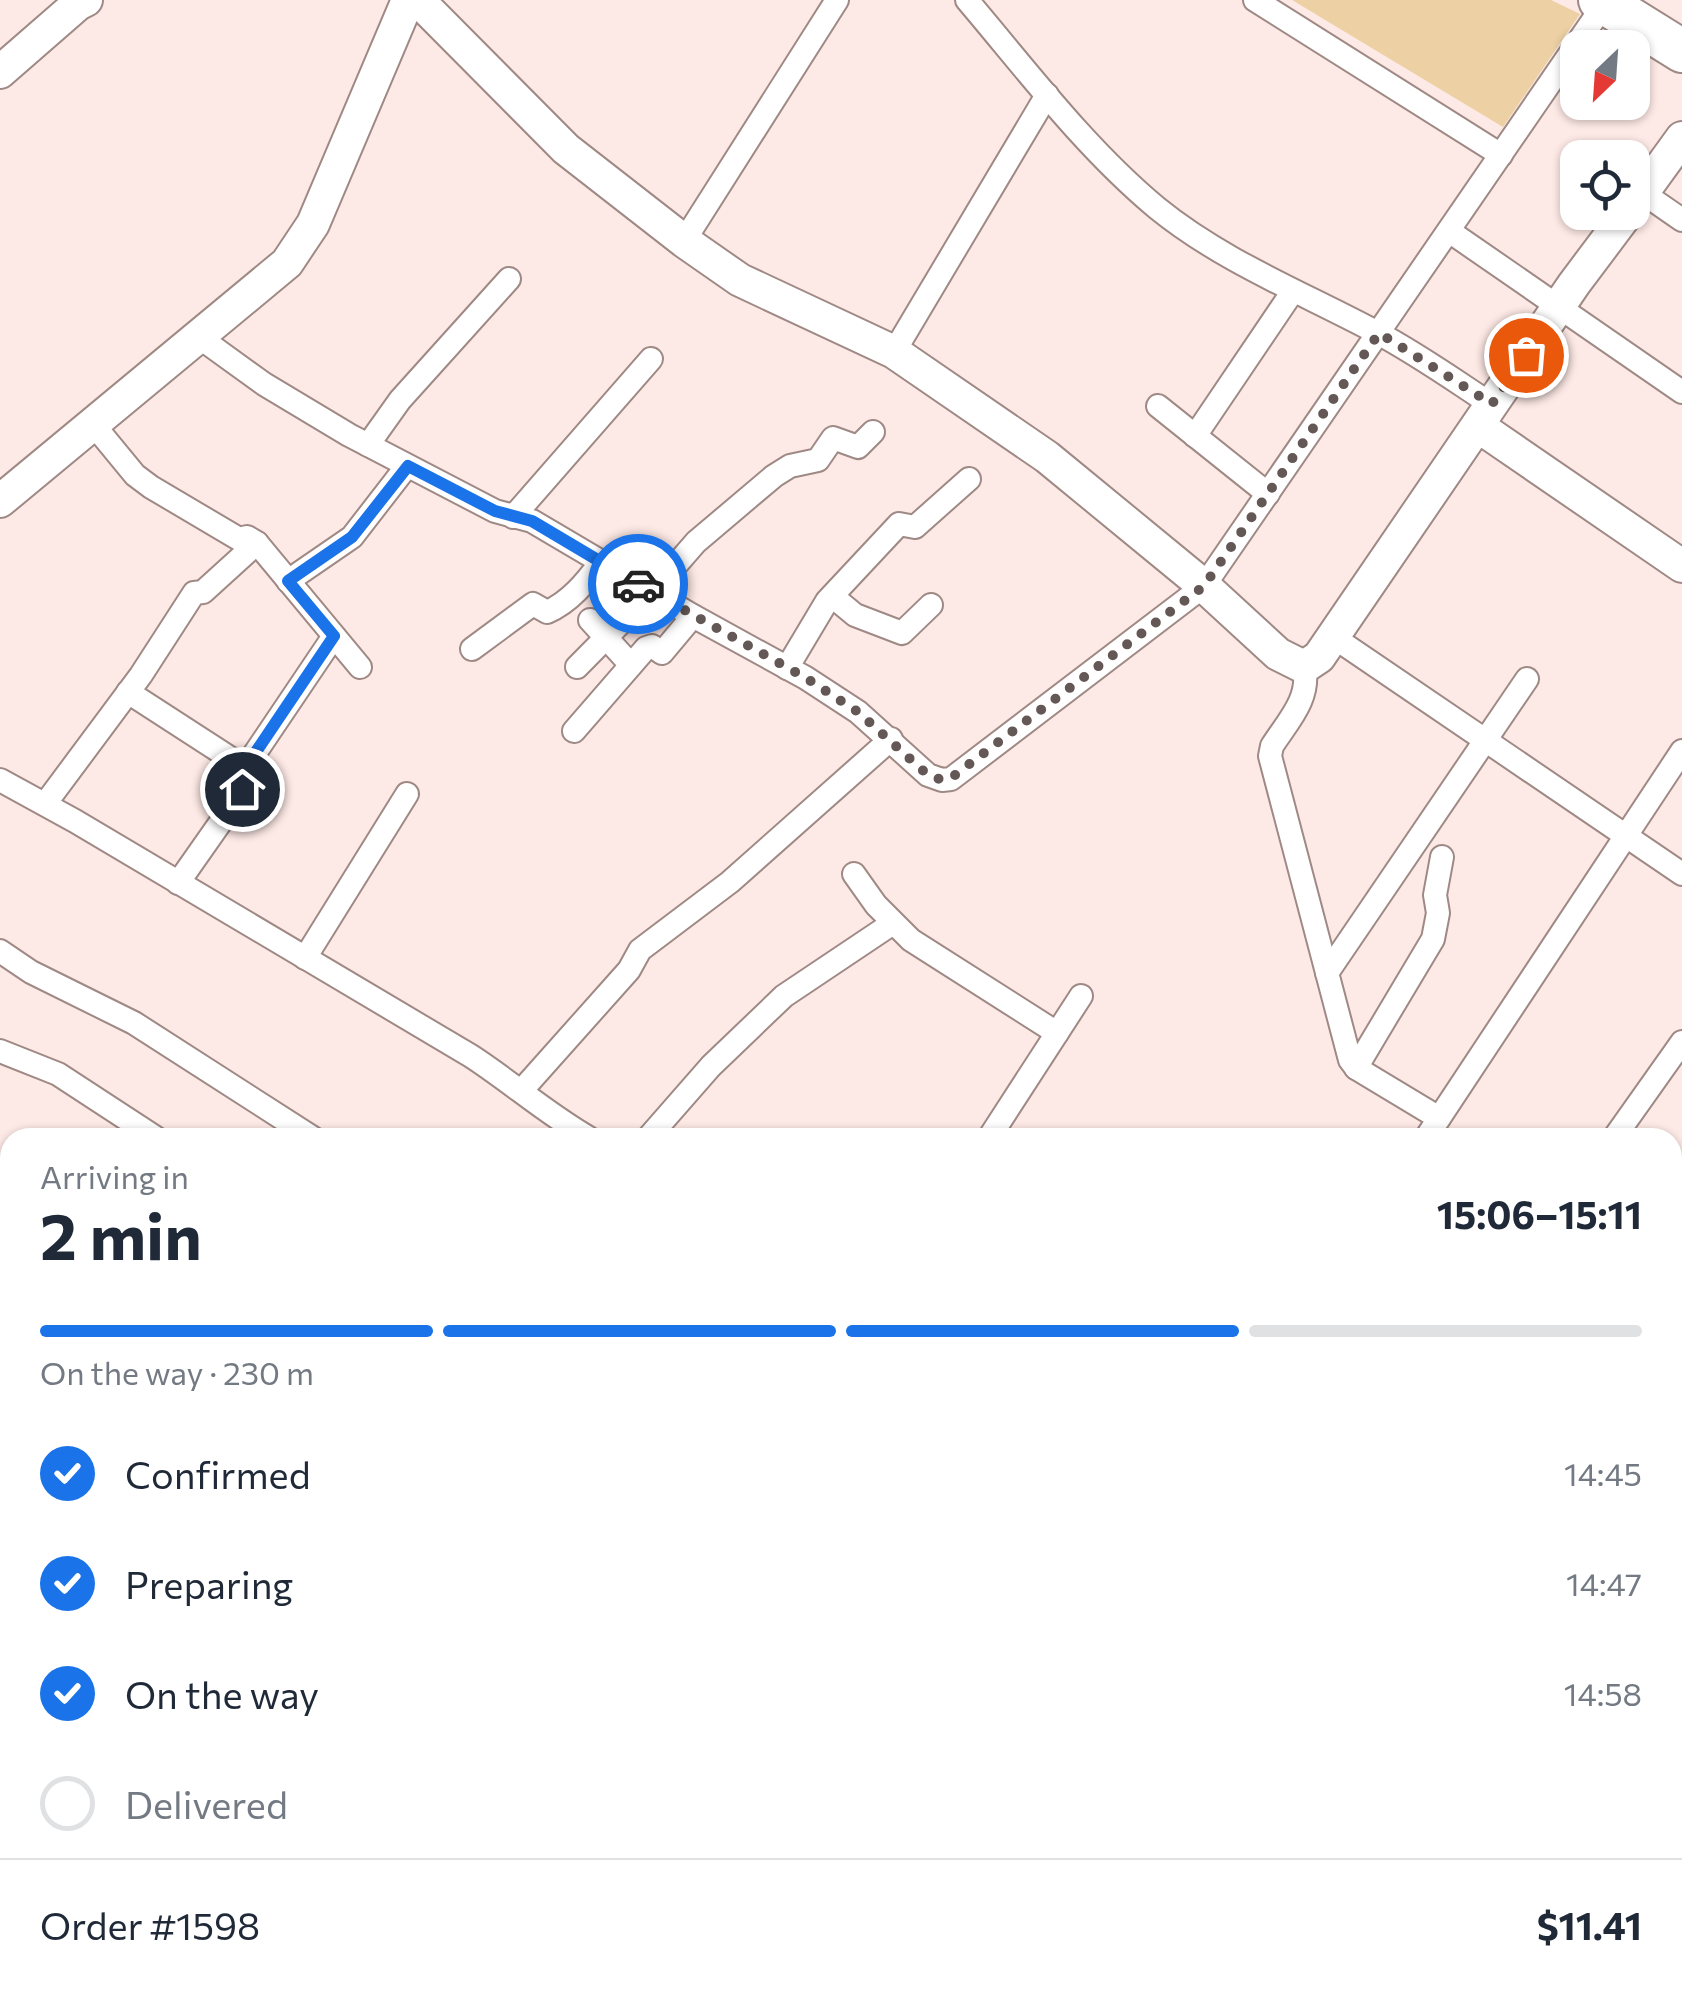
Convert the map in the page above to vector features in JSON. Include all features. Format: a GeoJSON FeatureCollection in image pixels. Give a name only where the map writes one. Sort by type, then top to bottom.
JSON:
{"type":"FeatureCollection","features":[{"type":"Feature","properties":{"kind":"highway"},"geometry":{"type":"LineString","coordinates":[[1651,0],[1682,20]]}},
{"type":"Feature","properties":{"kind":"highway"},"geometry":{"type":"LineString","coordinates":[[1602,2],[1682,51]]}},
{"type":"Feature","properties":{"kind":"street"},"geometry":{"type":"LineString","coordinates":[[0,500],[287,263],[312,224],[408,0]]}},
{"type":"Feature","properties":{"kind":"street"},"geometry":{"type":"LineString","coordinates":[[418,0],[566,149],[684,241],[740,280],[894,352],[1047,457],[1204,586],[1278,654],[1304,666]]}},
{"type":"Feature","properties":{"kind":"street"},"geometry":{"type":"LineString","coordinates":[[684,241],[837,0]]}},
{"type":"Feature","properties":{"kind":"street"},"geometry":{"type":"LineString","coordinates":[[967,0],[1092,148],[1157,208],[1293,292],[1379,333],[1682,566]]}},
{"type":"Feature","properties":{"kind":"street"},"geometry":{"type":"LineString","coordinates":[[1255,0],[1501,155]]}},
{"type":"Feature","properties":{"kind":"street"},"geometry":{"type":"LineString","coordinates":[[0,72],[81,1]]}},
{"type":"Feature","properties":{"kind":"street"},"geometry":{"type":"LineString","coordinates":[[199,337],[264,384],[368,445],[512,517],[532,521],[786,668],[858,712],[928,775],[942,780],[960,774],[1204,586],[1602,2]]}},
{"type":"Feature","properties":{"kind":"street"},"geometry":{"type":"LineString","coordinates":[[894,352],[1048,95]]}},
{"type":"Feature","properties":{"kind":"street"},"geometry":{"type":"LineString","coordinates":[[1650,183],[1682,138]]}},
{"type":"Feature","properties":{"kind":"street"},"geometry":{"type":"LineString","coordinates":[[1650,209],[1682,220]]}},
{"type":"Feature","properties":{"kind":"street"},"geometry":{"type":"LineString","coordinates":[[1304,666],[1320,656],[1616,230]]}},
{"type":"Feature","properties":{"kind":"street"},"geometry":{"type":"LineString","coordinates":[[1448,231],[1682,392]]}},
{"type":"Feature","properties":{"kind":"street"},"geometry":{"type":"LineString","coordinates":[[368,445],[400,400],[509,279]]}},
{"type":"Feature","properties":{"kind":"street"},"geometry":{"type":"LineString","coordinates":[[1195,436],[1293,292]]}},
{"type":"Feature","properties":{"kind":"street"},"geometry":{"type":"LineString","coordinates":[[512,517],[651,359]]}},
{"type":"Feature","properties":{"kind":"street"},"geometry":{"type":"LineString","coordinates":[[1158,406],[1268,494]]}},
{"type":"Feature","properties":{"kind":"street"},"geometry":{"type":"LineString","coordinates":[[93,424],[151,487],[239,539],[248,537],[256,543],[360,667]]}},
{"type":"Feature","properties":{"kind":"street"},"geometry":{"type":"LineString","coordinates":[[577,667],[598,629],[655,594],[696,542],[774,476],[790,466],[818,460],[833,438],[858,447],[873,432]]}},
{"type":"Feature","properties":{"kind":"street"},"geometry":{"type":"LineString","coordinates":[[288,581],[352,537],[408,466]]}},
{"type":"Feature","properties":{"kind":"street"},"geometry":{"type":"LineString","coordinates":[[786,668],[832,596],[899,524],[915,527],[969,479]]}},
{"type":"Feature","properties":{"kind":"street"},"geometry":{"type":"LineString","coordinates":[[45,804],[128,692],[194,593],[203,592],[256,543]]}},
{"type":"Feature","properties":{"kind":"street"},"geometry":{"type":"LineString","coordinates":[[472,649],[534,604],[548,613],[556,608],[579,590],[601,562]]}},
{"type":"Feature","properties":{"kind":"street"},"geometry":{"type":"LineString","coordinates":[[832,596],[855,616],[902,633],[931,605]]}},
{"type":"Feature","properties":{"kind":"street"},"geometry":{"type":"LineString","coordinates":[[574,731],[648,646],[663,652],[692,616]]}},
{"type":"Feature","properties":{"kind":"street"},"geometry":{"type":"LineString","coordinates":[[598,629],[631,665]]}},
{"type":"Feature","properties":{"kind":"street"},"geometry":{"type":"LineString","coordinates":[[243,771],[334,636]]}},
{"type":"Feature","properties":{"kind":"street"},"geometry":{"type":"LineString","coordinates":[[1332,636],[1682,874]]}},
{"type":"Feature","properties":{"kind":"street"},"geometry":{"type":"LineString","coordinates":[[1304,666],[1305,694],[1272,746],[1270,756],[1350,1060],[1432,1128],[1682,751]]}},
{"type":"Feature","properties":{"kind":"street"},"geometry":{"type":"LineString","coordinates":[[1327,973],[1527,680]]}},
{"type":"Feature","properties":{"kind":"street"},"geometry":{"type":"LineString","coordinates":[[128,692],[233,760],[243,771],[239,796],[178,882]]}},
{"type":"Feature","properties":{"kind":"street"},"geometry":{"type":"LineString","coordinates":[[522,1090],[629,970],[640,950],[730,882],[891,740]]}},
{"type":"Feature","properties":{"kind":"street"},"geometry":{"type":"LineString","coordinates":[[0,780],[471,1056],[573,1128]]}},
{"type":"Feature","properties":{"kind":"street"},"geometry":{"type":"LineString","coordinates":[[305,958],[407,794]]}},
{"type":"Feature","properties":{"kind":"street"},"geometry":{"type":"LineString","coordinates":[[1356,1068],[1433,939],[1442,858]]}},
{"type":"Feature","properties":{"kind":"street"},"geometry":{"type":"LineString","coordinates":[[854,874],[893,923],[936,958],[1057,1034]]}},
{"type":"Feature","properties":{"kind":"street"},"geometry":{"type":"LineString","coordinates":[[657,1128],[711,1066],[784,996],[893,923]]}},
{"type":"Feature","properties":{"kind":"street"},"geometry":{"type":"LineString","coordinates":[[0,952],[134,1024],[297,1128]]}},
{"type":"Feature","properties":{"kind":"street"},"geometry":{"type":"LineString","coordinates":[[996,1128],[1081,996]]}},
{"type":"Feature","properties":{"kind":"street"},"geometry":{"type":"LineString","coordinates":[[0,1033],[141,1128]]}},
{"type":"Feature","properties":{"kind":"street"},"geometry":{"type":"LineString","coordinates":[[1621,1128],[1682,1042]]}},
{"type":"Feature","properties":{"kind":"street"},"geometry":{"type":"LineString","coordinates":[[0,1052],[58,1074]]}},
{"type":"Feature","properties":{"kind":"shaded area"},"geometry":{"type":"Polygon","coordinates":[[[1292,0],[1551,0],[1580,14],[1569,30],[1560,30],[1560,43],[1503,127],[1292,0]]]}},
{"type":"Feature","properties":{"kind":"way so far"},"geometry":{"type":"LineString","coordinates":[[638,584],[806,678],[858,712],[928,775],[942,780],[951,778],[1204,586],[1379,333],[1492,404],[1526,355]]}},
{"type":"Feature","properties":{"kind":"route"},"geometry":{"type":"LineString","coordinates":[[242,789],[243,771],[334,636],[288,581],[352,537],[408,466],[495,511],[532,521],[638,584]]}}]}
